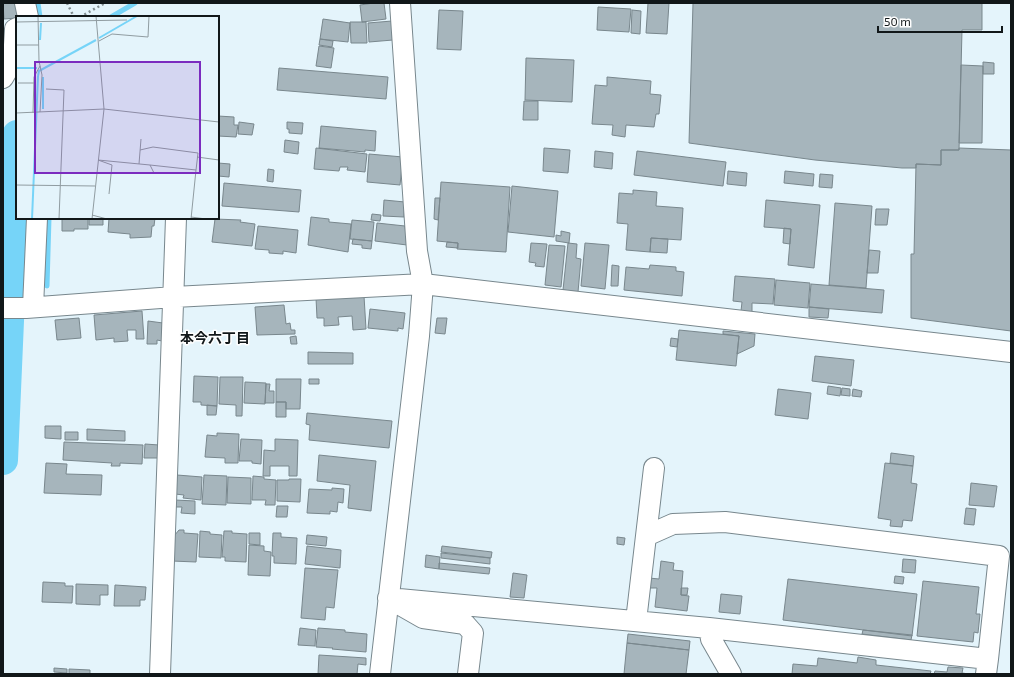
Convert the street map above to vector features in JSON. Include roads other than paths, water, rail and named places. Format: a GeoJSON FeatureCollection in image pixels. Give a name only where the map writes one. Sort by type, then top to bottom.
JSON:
{"type":"FeatureCollection","features":[{"type":"Feature","properties":{"kind":"street"},"geometry":{"type":"LineString","coordinates":[[25,3],[28,16]]}},
{"type":"Feature","properties":{"kind":"street"},"geometry":{"type":"LineString","coordinates":[[380,674],[420,336],[423,284],[417,251],[400,3]]}},
{"type":"Feature","properties":{"kind":"street"},"geometry":{"type":"LineString","coordinates":[[3,78],[13,61],[16,28]]}},
{"type":"Feature","properties":{"kind":"street"},"geometry":{"type":"LineString","coordinates":[[30,308],[37,219]]}},
{"type":"Feature","properties":{"kind":"street"},"geometry":{"type":"LineString","coordinates":[[160,674],[176,219]]}},
{"type":"Feature","properties":{"kind":"street"},"geometry":{"type":"LineString","coordinates":[[3,308],[30,308],[174,297],[423,284],[1011,352]]}},
{"type":"Feature","properties":{"kind":"street"},"geometry":{"type":"LineString","coordinates":[[636,621],[654,468]]}},
{"type":"Feature","properties":{"kind":"street"},"geometry":{"type":"LineString","coordinates":[[388,598],[709,628],[987,666],[1004,584],[999,556],[725,522],[673,524],[646,536]]}},
{"type":"Feature","properties":{"kind":"street"},"geometry":{"type":"LineString","coordinates":[[388,598],[423,618],[465,624],[473,633],[468,674]]}},
{"type":"Feature","properties":{"kind":"street"},"geometry":{"type":"LineString","coordinates":[[709,628],[712,639],[731,674]]}},
{"type":"Feature","properties":{"kind":"waterway"},"geometry":{"type":"LineString","coordinates":[[38,3],[40,16]]}},
{"type":"Feature","properties":{"kind":"waterway"},"geometry":{"type":"LineString","coordinates":[[113,16],[135,3]]}},
{"type":"Feature","properties":{"kind":"waterway"},"geometry":{"type":"LineString","coordinates":[[3,460],[16,158]]}},
{"type":"Feature","properties":{"kind":"waterway"},"geometry":{"type":"LineString","coordinates":[[47,286],[49,219]]}},
{"type":"Feature","properties":{"kind":"district","name":"本今六丁目"},"geometry":{"type":"Point","coordinates":[215,337]}}]}
